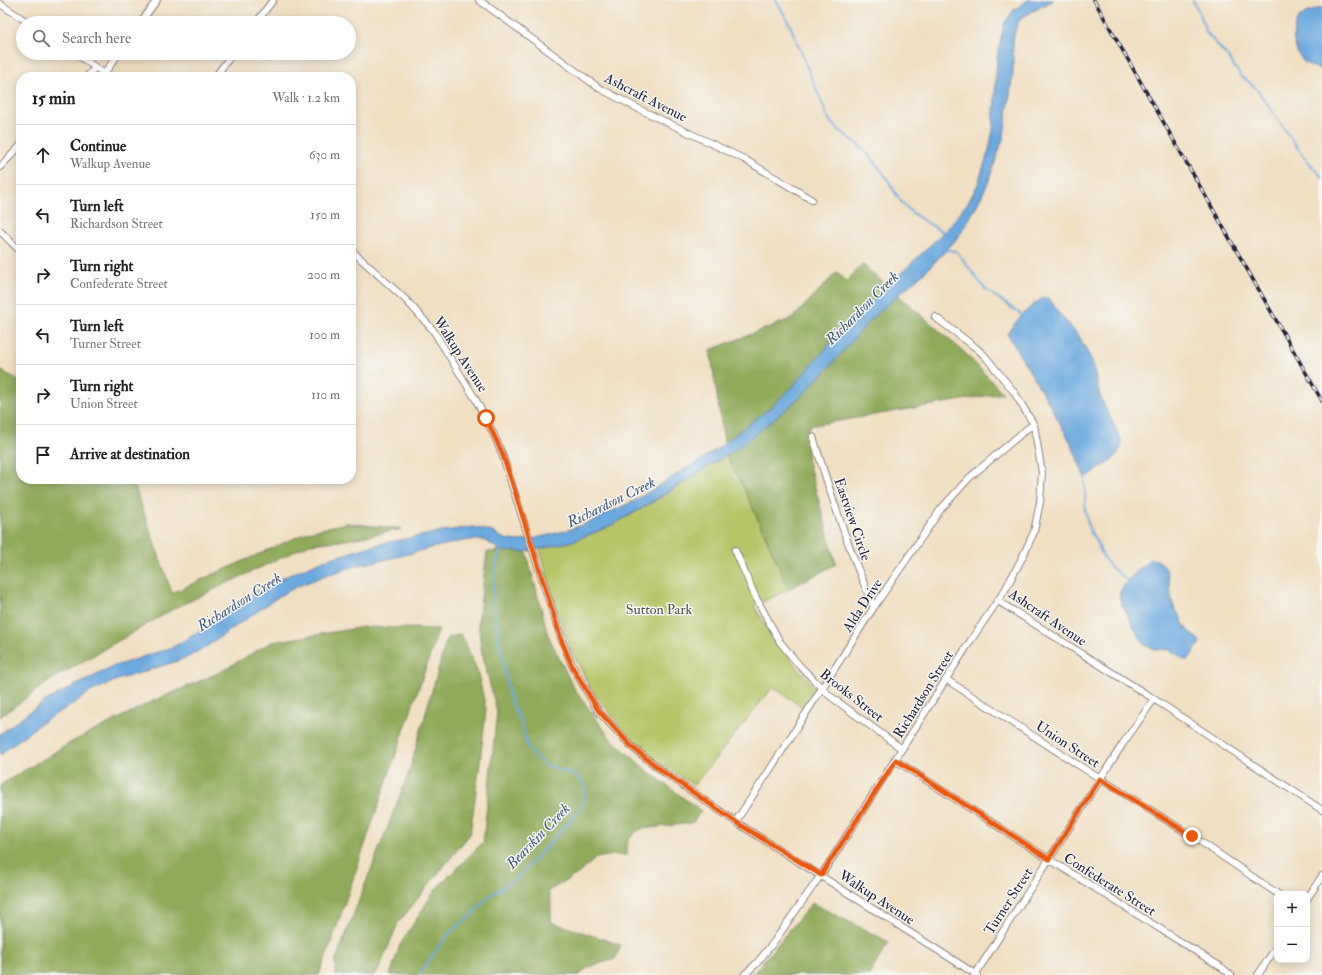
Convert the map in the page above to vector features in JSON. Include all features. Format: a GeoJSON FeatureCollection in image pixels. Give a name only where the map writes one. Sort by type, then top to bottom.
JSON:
{"type":"FeatureCollection","features":[{"type":"Feature","properties":{"kind":"street"},"geometry":{"type":"LineString","coordinates":[[145,16],[156,0]]}},
{"type":"Feature","properties":{"kind":"street"},"geometry":{"type":"LineString","coordinates":[[261,16],[273,0]]}},
{"type":"Feature","properties":{"kind":"street","name":"Ashcraft Avenue"},"geometry":{"type":"LineString","coordinates":[[479,0],[599,88],[647,113],[744,159],[812,200]]}},
{"type":"Feature","properties":{"kind":"street"},"geometry":{"type":"LineString","coordinates":[[0,4],[18,16]]}},
{"type":"Feature","properties":{"kind":"street"},"geometry":{"type":"LineString","coordinates":[[84,60],[101,72]]}},
{"type":"Feature","properties":{"kind":"street"},"geometry":{"type":"LineString","coordinates":[[109,72],[115,60]]}},
{"type":"Feature","properties":{"kind":"street"},"geometry":{"type":"LineString","coordinates":[[219,72],[228,60]]}},
{"type":"Feature","properties":{"kind":"street"},"geometry":{"type":"LineString","coordinates":[[91,72],[95,68]]}},
{"type":"Feature","properties":{"kind":"street"},"geometry":{"type":"LineString","coordinates":[[0,167],[16,150]]}},
{"type":"Feature","properties":{"kind":"street"},"geometry":{"type":"LineString","coordinates":[[0,231],[16,247]]}},
{"type":"Feature","properties":{"kind":"street","name":"Walkup Avenue"},"geometry":{"type":"LineString","coordinates":[[356,255],[406,300],[434,330],[476,400],[494,435],[505,464],[562,642],[573,668],[598,710],[633,748],[665,773],[736,821],[976,975]]}},
{"type":"Feature","properties":{"kind":"street","name":"Ashcraft Avenue"},"geometry":{"type":"LineString","coordinates":[[935,317],[975,346],[985,356],[1014,392],[1034,425],[1042,473],[1040,502],[1034,532],[1022,558],[998,601],[1154,699],[1322,810]]}},
{"type":"Feature","properties":{"kind":"street","name":"Alda Drive"},"geometry":{"type":"LineString","coordinates":[[736,821],[874,607],[941,509],[955,491],[1022,433],[1034,425]]}},
{"type":"Feature","properties":{"kind":"street","name":"Eastview Circle"},"geometry":{"type":"LineString","coordinates":[[813,437],[842,527],[861,578],[874,607]]}},
{"type":"Feature","properties":{"kind":"street","name":"Brooks Street"},"geometry":{"type":"LineString","coordinates":[[735,550],[755,596],[780,642],[798,664],[822,689],[902,749]]}},
{"type":"Feature","properties":{"kind":"street","name":"Richardson Street"},"geometry":{"type":"LineString","coordinates":[[744,975],[756,964],[773,943],[821,875],[896,760],[971,640],[998,601]]}},
{"type":"Feature","properties":{"kind":"street","name":"Union Street"},"geometry":{"type":"LineString","coordinates":[[947,680],[1100,779],[1192,836],[1274,891]]}},
{"type":"Feature","properties":{"kind":"street","name":"Turner Street"},"geometry":{"type":"LineString","coordinates":[[976,975],[1100,779],[1154,699]]}},
{"type":"Feature","properties":{"kind":"street","name":"Confederate Street"},"geometry":{"type":"LineString","coordinates":[[896,760],[1049,859],[1221,967],[1231,975]]}},
{"type":"Feature","properties":{"kind":"street"},"geometry":{"type":"LineString","coordinates":[[1310,894],[1322,876]]}},
{"type":"Feature","properties":{"kind":"street"},"geometry":{"type":"LineString","coordinates":[[1258,975],[1274,951]]}},
{"type":"Feature","properties":{"kind":"green space"},"geometry":{"type":"Polygon","coordinates":[[[862,264],[965,353],[1003,393],[809,426],[807,458],[836,564],[789,589],[742,484],[726,455],[710,350],[793,318],[837,272],[846,282],[862,264]]]}},
{"type":"Feature","properties":{"kind":"green space"},"geometry":{"type":"Polygon","coordinates":[[[0,370],[16,378],[16,484],[134,484],[172,593],[308,532],[346,523],[402,529],[340,541],[310,544],[175,608],[51,680],[0,717],[0,370]]]}},
{"type":"Feature","properties":{"kind":"green space","name":"Sutton Park"},"geometry":{"type":"Polygon","coordinates":[[[726,455],[742,484],[789,589],[754,606],[775,641],[817,690],[805,709],[773,687],[694,785],[648,755],[620,726],[591,689],[568,644],[554,601],[540,549],[582,537],[607,527],[667,493],[726,455]]]}},
{"type":"Feature","properties":{"kind":"green space"},"geometry":{"type":"Polygon","coordinates":[[[526,551],[548,635],[572,685],[610,738],[649,772],[701,811],[692,823],[640,829],[628,839],[627,855],[613,855],[596,858],[579,873],[548,891],[551,901],[551,922],[621,945],[615,959],[588,967],[580,975],[390,975],[400,945],[435,890],[483,842],[497,712],[481,649],[478,622],[487,552],[526,551]]]}},
{"type":"Feature","properties":{"kind":"green space"},"geometry":{"type":"Polygon","coordinates":[[[364,627],[439,629],[319,975],[0,975],[0,787],[2,784],[70,743],[151,702],[218,673],[272,642],[364,627]]]}},
{"type":"Feature","properties":{"kind":"green space"},"geometry":{"type":"Polygon","coordinates":[[[461,634],[477,670],[486,709],[470,834],[398,923],[380,967],[375,975],[335,975],[335,962],[409,772],[447,638],[461,634]]]}},
{"type":"Feature","properties":{"kind":"green space"},"geometry":{"type":"Polygon","coordinates":[[[812,903],[889,942],[869,975],[752,975],[812,903]]]}},
{"type":"Feature","properties":{"kind":"water"},"geometry":{"type":"Polygon","coordinates":[[[1028,0],[1054,0],[1026,15],[1019,21],[1016,27],[1013,40],[1013,73],[1004,136],[988,183],[974,211],[957,239],[927,270],[872,318],[830,366],[797,400],[741,446],[642,508],[608,527],[573,541],[524,552],[500,551],[483,540],[468,540],[359,565],[326,575],[296,587],[278,597],[207,646],[188,657],[117,680],[90,692],[41,723],[0,756],[0,734],[44,702],[115,666],[173,647],[197,633],[262,588],[293,573],[324,560],[375,545],[445,531],[473,527],[490,531],[505,539],[518,541],[565,531],[587,523],[634,501],[713,452],[771,407],[792,387],[844,328],[948,228],[969,201],[978,184],[989,150],[993,130],[997,58],[1004,24],[1014,10],[1028,0]]]}},
{"type":"Feature","properties":{"kind":"water"},"geometry":{"type":"Polygon","coordinates":[[[1322,7],[1322,69],[1310,66],[1302,60],[1294,42],[1294,28],[1296,22],[1302,15],[1322,7]]]}},
{"type":"Feature","properties":{"kind":"water"},"geometry":{"type":"Polygon","coordinates":[[[1047,297],[1079,336],[1092,361],[1100,396],[1121,440],[1121,446],[1116,456],[1085,478],[1071,443],[1007,334],[1019,318],[1037,302],[1047,297]]]}},
{"type":"Feature","properties":{"kind":"water"},"geometry":{"type":"Polygon","coordinates":[[[1151,559],[1159,561],[1164,565],[1169,579],[1172,602],[1175,609],[1183,620],[1183,623],[1187,629],[1199,640],[1200,643],[1188,660],[1185,660],[1170,650],[1154,649],[1145,645],[1138,635],[1121,602],[1120,592],[1122,588],[1134,574],[1151,559]]]}},
{"type":"Feature","properties":{"kind":"waterway"},"geometry":{"type":"LineString","coordinates":[[776,0],[790,25],[826,115],[830,121],[834,126],[856,142],[872,159],[885,176],[897,196],[913,214],[945,234]]}},
{"type":"Feature","properties":{"kind":"waterway"},"geometry":{"type":"LineString","coordinates":[[1193,0],[1200,14],[1206,32],[1228,57],[1240,75],[1256,88],[1304,157],[1322,177]]}},
{"type":"Feature","properties":{"kind":"waterway"},"geometry":{"type":"LineString","coordinates":[[946,247],[947,250],[956,251],[958,253],[985,289],[1022,315],[1022,318]]}},
{"type":"Feature","properties":{"kind":"waterway"},"geometry":{"type":"LineString","coordinates":[[1085,477],[1085,509],[1089,529],[1104,558],[1110,566],[1130,583]]}},
{"type":"Feature","properties":{"kind":"waterway","name":"Bearskin Creek"},"geometry":{"type":"LineString","coordinates":[[419,975],[448,934],[472,915],[488,897],[524,871],[577,813],[581,808],[585,796],[583,785],[576,776],[554,768],[534,757],[527,745],[519,718],[511,702],[495,619],[493,591],[496,563],[501,550]]}},
{"type":"Feature","properties":{"kind":"railway"},"geometry":{"type":"LineString","coordinates":[[1094,0],[1322,401]]}},
{"type":"Feature","properties":{"kind":"route"},"geometry":{"type":"LineString","coordinates":[[486,418],[502,453],[512,482],[562,642],[573,668],[598,710],[633,748],[665,773],[742,826],[821,875],[896,760],[1049,859],[1100,779],[1192,836]]}},
{"type":"Feature","properties":{"kind":"water label","name":"Richardson Creek"},"geometry":{"type":"Point","coordinates":[862,308]}},
{"type":"Feature","properties":{"kind":"water label","name":"Richardson Creek"},"geometry":{"type":"Point","coordinates":[611,502]}},
{"type":"Feature","properties":{"kind":"water label","name":"Richardson Creek"},"geometry":{"type":"Point","coordinates":[239,602]}}]}
